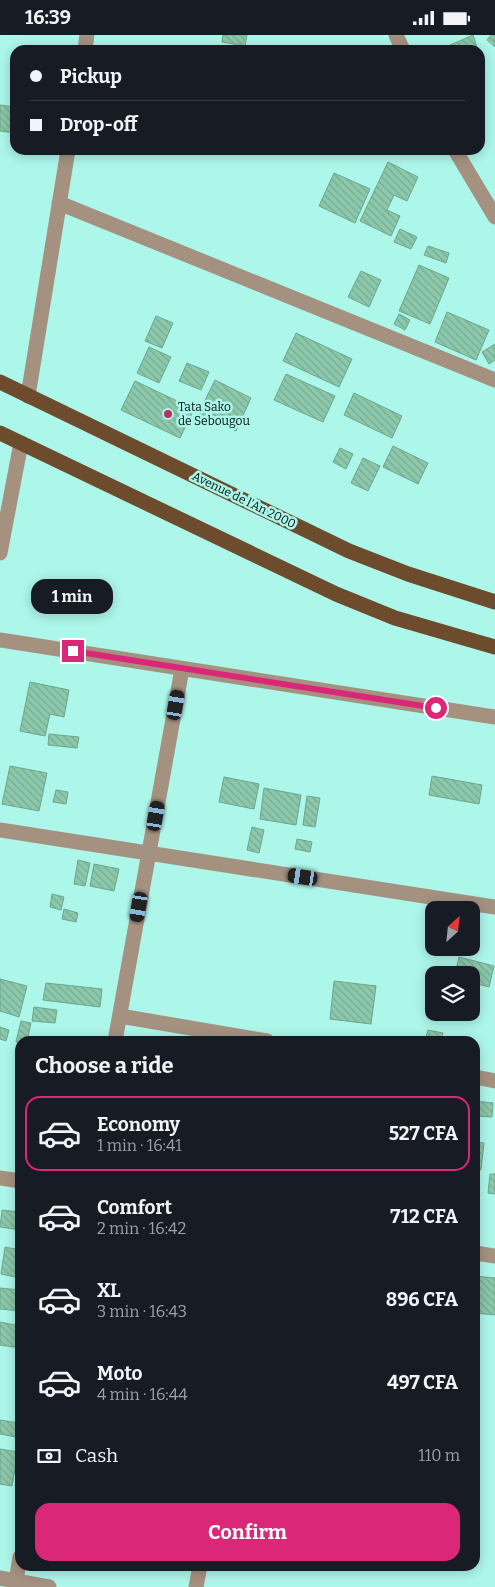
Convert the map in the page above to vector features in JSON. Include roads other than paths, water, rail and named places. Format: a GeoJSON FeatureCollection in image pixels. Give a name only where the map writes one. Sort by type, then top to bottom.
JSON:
{"type":"FeatureCollection","features":[{"type":"Feature","properties":{"kind":"main road","name":"Avenue de l'An 2000"},"geometry":{"type":"LineString","coordinates":[[0,382],[349,551],[408,574],[495,603]]}},
{"type":"Feature","properties":{"kind":"main road"},"geometry":{"type":"LineString","coordinates":[[0,433],[336,595],[395,618],[495,647]]}},
{"type":"Feature","properties":{"kind":"street"},"geometry":{"type":"LineString","coordinates":[[28,396],[67,155]]}},
{"type":"Feature","properties":{"kind":"street"},"geometry":{"type":"LineString","coordinates":[[458,155],[495,217]]}},
{"type":"Feature","properties":{"kind":"street"},"geometry":{"type":"LineString","coordinates":[[59,203],[495,380]]}},
{"type":"Feature","properties":{"kind":"street"},"geometry":{"type":"LineString","coordinates":[[0,553],[21,443]]}},
{"type":"Feature","properties":{"kind":"street"},"geometry":{"type":"LineString","coordinates":[[0,640],[495,717]]}},
{"type":"Feature","properties":{"kind":"street"},"geometry":{"type":"LineString","coordinates":[[116,1036],[182,669]]}},
{"type":"Feature","properties":{"kind":"street"},"geometry":{"type":"LineString","coordinates":[[0,830],[495,907]]}},
{"type":"Feature","properties":{"kind":"street"},"geometry":{"type":"LineString","coordinates":[[120,1016],[238,1036]]}},
{"type":"Feature","properties":{"kind":"street"},"geometry":{"type":"LineString","coordinates":[[480,1078],[495,1081]]}},
{"type":"Feature","properties":{"kind":"street"},"geometry":{"type":"LineString","coordinates":[[0,1178],[15,1180]]}},
{"type":"Feature","properties":{"kind":"street"},"geometry":{"type":"LineString","coordinates":[[480,1254],[495,1256]]}},
{"type":"Feature","properties":{"kind":"street"},"geometry":{"type":"LineString","coordinates":[[15,1584],[17,1571]]}},
{"type":"Feature","properties":{"kind":"street"},"geometry":{"type":"LineString","coordinates":[[196,1587],[199,1571]]}},
{"type":"Feature","properties":{"kind":"street"},"geometry":{"type":"LineString","coordinates":[[0,1578],[15,1584],[49,1587]]}},
{"type":"Feature","properties":{"kind":"place","name":"Tata Sako de Sebougou"},"geometry":{"type":"Point","coordinates":[168,414]}}]}
